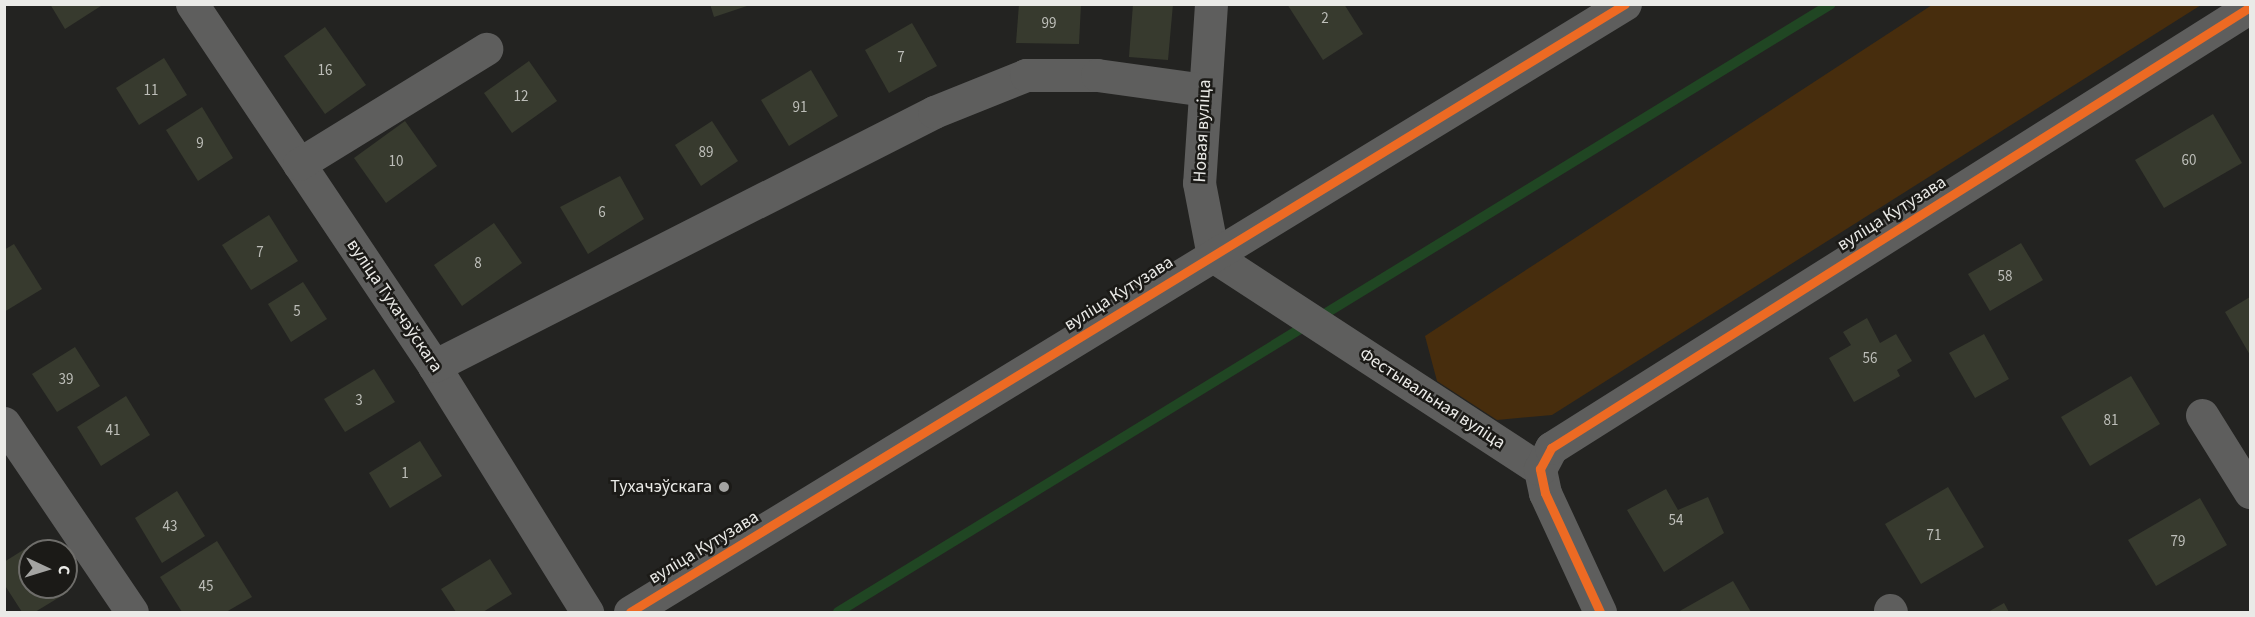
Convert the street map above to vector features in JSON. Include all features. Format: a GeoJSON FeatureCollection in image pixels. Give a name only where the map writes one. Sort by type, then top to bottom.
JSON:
{"type":"FeatureCollection","features":[{"type":"Feature","properties":{"kind":"street","name":"вуліца Тухачэўскага"},"geometry":{"type":"LineString","coordinates":[[192,4],[434,366],[587,612]]}},
{"type":"Feature","properties":{"kind":"street","name":"Новая вуліца"},"geometry":{"type":"LineString","coordinates":[[1211,4],[1199,183],[1213,256]]}},
{"type":"Feature","properties":{"kind":"street","name":"вуліца Кутузава"},"geometry":{"type":"LineString","coordinates":[[630,612],[1625,4]]}},
{"type":"Feature","properties":{"kind":"street","name":"вуліца Кутузава"},"geometry":{"type":"LineString","coordinates":[[1545,459],[2250,7]]}},
{"type":"Feature","properties":{"kind":"street"},"geometry":{"type":"LineString","coordinates":[[299,164],[486,49]]}},
{"type":"Feature","properties":{"kind":"street"},"geometry":{"type":"LineString","coordinates":[[434,366],[934,112],[1026,75],[1097,75],[1205,90]]}},
{"type":"Feature","properties":{"kind":"street","name":"Фестывальная вуліца"},"geometry":{"type":"LineString","coordinates":[[1213,256],[1313,322],[1545,459]]}},
{"type":"Feature","properties":{"kind":"street"},"geometry":{"type":"LineString","coordinates":[[2202,415],[2250,492]]}},
{"type":"Feature","properties":{"kind":"street"},"geometry":{"type":"LineString","coordinates":[[4,423],[132,612]]}},
{"type":"Feature","properties":{"kind":"street"},"geometry":{"type":"LineString","coordinates":[[1545,459],[1545,493],[1600,612]]}},
{"type":"Feature","properties":{"kind":"shaded area"},"geometry":{"type":"Polygon","coordinates":[[[1932,5],[2201,5],[1552,415],[1497,420],[1437,381],[1425,336],[1932,5]]]}},
{"type":"Feature","properties":{"kind":"building"},"geometry":{"type":"Polygon","coordinates":[[[50,4],[104,4],[65,29],[50,4]]]}},
{"type":"Feature","properties":{"kind":"building"},"geometry":{"type":"Polygon","coordinates":[[[710,4],[750,4],[750,5],[714,17],[710,4]]]}},
{"type":"Feature","properties":{"kind":"building"},"geometry":{"type":"Polygon","coordinates":[[[1019,4],[1081,4],[1079,44],[1016,43],[1019,4]]]}},
{"type":"Feature","properties":{"kind":"building"},"geometry":{"type":"Polygon","coordinates":[[[1133,4],[1173,4],[1168,60],[1129,57],[1133,4]]]}},
{"type":"Feature","properties":{"kind":"building"},"geometry":{"type":"Polygon","coordinates":[[[1287,4],[1344,4],[1363,34],[1323,60],[1287,4]]]}},
{"type":"Feature","properties":{"kind":"building"},"geometry":{"type":"Polygon","coordinates":[[[912,23],[937,66],[889,93],[865,50],[912,23]]]}},
{"type":"Feature","properties":{"kind":"building"},"geometry":{"type":"Polygon","coordinates":[[[325,27],[366,85],[325,114],[284,56],[325,27]]]}},
{"type":"Feature","properties":{"kind":"building"},"geometry":{"type":"Polygon","coordinates":[[[164,58],[187,95],[139,125],[116,88],[164,58]]]}},
{"type":"Feature","properties":{"kind":"building"},"geometry":{"type":"Polygon","coordinates":[[[529,61],[557,101],[512,133],[484,93],[529,61]]]}},
{"type":"Feature","properties":{"kind":"building"},"geometry":{"type":"Polygon","coordinates":[[[811,70],[838,116],[789,146],[761,100],[811,70]]]}},
{"type":"Feature","properties":{"kind":"building"},"geometry":{"type":"Polygon","coordinates":[[[202,107],[233,158],[198,181],[166,130],[202,107]]]}},
{"type":"Feature","properties":{"kind":"building"},"geometry":{"type":"Polygon","coordinates":[[[2213,114],[2242,163],[2164,208],[2135,160],[2213,114]]]}},
{"type":"Feature","properties":{"kind":"building"},"geometry":{"type":"Polygon","coordinates":[[[405,121],[437,166],[386,203],[354,158],[405,121]]]}},
{"type":"Feature","properties":{"kind":"building"},"geometry":{"type":"Polygon","coordinates":[[[712,121],[738,161],[701,186],[675,145],[712,121]]]}},
{"type":"Feature","properties":{"kind":"building"},"geometry":{"type":"Polygon","coordinates":[[[620,176],[644,219],[588,254],[560,207],[620,176]]]}},
{"type":"Feature","properties":{"kind":"building"},"geometry":{"type":"Polygon","coordinates":[[[269,215],[298,261],[251,290],[222,245],[269,215]]]}},
{"type":"Feature","properties":{"kind":"building"},"geometry":{"type":"Polygon","coordinates":[[[494,223],[522,263],[462,306],[434,265],[494,223]]]}},
{"type":"Feature","properties":{"kind":"building"},"geometry":{"type":"Polygon","coordinates":[[[2021,243],[2043,280],[1990,311],[1968,274],[2021,243]]]}},
{"type":"Feature","properties":{"kind":"building"},"geometry":{"type":"Polygon","coordinates":[[[14,244],[42,289],[4,312],[4,250],[14,244]]]}},
{"type":"Feature","properties":{"kind":"building"},"geometry":{"type":"Polygon","coordinates":[[[303,282],[327,319],[291,342],[268,304],[303,282]]]}},
{"type":"Feature","properties":{"kind":"building"},"geometry":{"type":"Polygon","coordinates":[[[2250,297],[2250,355],[2225,312],[2250,297]]]}},
{"type":"Feature","properties":{"kind":"building"},"geometry":{"type":"Polygon","coordinates":[[[1867,318],[1880,343],[1896,334],[1912,361],[1897,370],[1900,376],[1854,402],[1829,358],[1851,345],[1843,332],[1867,318]]]}},
{"type":"Feature","properties":{"kind":"building"},"geometry":{"type":"Polygon","coordinates":[[[1984,334],[2009,379],[1975,398],[1949,353],[1984,334]]]}},
{"type":"Feature","properties":{"kind":"building"},"geometry":{"type":"Polygon","coordinates":[[[75,347],[100,386],[57,412],[32,374],[75,347]]]}},
{"type":"Feature","properties":{"kind":"building"},"geometry":{"type":"Polygon","coordinates":[[[374,369],[395,402],[345,432],[324,399],[374,369]]]}},
{"type":"Feature","properties":{"kind":"building"},"geometry":{"type":"Polygon","coordinates":[[[2131,376],[2160,424],[2090,466],[2061,417],[2131,376]]]}},
{"type":"Feature","properties":{"kind":"building"},"geometry":{"type":"Polygon","coordinates":[[[126,396],[150,435],[101,466],[77,427],[126,396]]]}},
{"type":"Feature","properties":{"kind":"building"},"geometry":{"type":"Polygon","coordinates":[[[420,441],[442,476],[390,508],[369,473],[420,441]]]}},
{"type":"Feature","properties":{"kind":"building"},"geometry":{"type":"Polygon","coordinates":[[[1948,487],[1984,547],[1921,584],[1885,524],[1948,487]]]}},
{"type":"Feature","properties":{"kind":"building"},"geometry":{"type":"Polygon","coordinates":[[[1666,489],[1678,510],[1708,497],[1724,533],[1664,572],[1627,510],[1666,489]]]}},
{"type":"Feature","properties":{"kind":"building"},"geometry":{"type":"Polygon","coordinates":[[[177,491],[205,536],[162,563],[135,518],[177,491]]]}},
{"type":"Feature","properties":{"kind":"building"},"geometry":{"type":"Polygon","coordinates":[[[2200,498],[2227,545],[2156,586],[2128,540],[2200,498]]]}},
{"type":"Feature","properties":{"kind":"building"},"geometry":{"type":"Polygon","coordinates":[[[217,541],[252,597],[226,612],[182,612],[160,577],[217,541]]]}},
{"type":"Feature","properties":{"kind":"building"},"geometry":{"type":"Polygon","coordinates":[[[18,553],[18,599],[56,599],[35,612],[22,612],[4,584],[4,562],[18,553]]]}},
{"type":"Feature","properties":{"kind":"building"},"geometry":{"type":"Polygon","coordinates":[[[490,559],[512,594],[483,612],[456,612],[441,589],[490,559]]]}},
{"type":"Feature","properties":{"kind":"building"},"geometry":{"type":"Polygon","coordinates":[[[1733,581],[1751,612],[1678,612],[1733,581]]]}},
{"type":"Feature","properties":{"kind":"building"},"geometry":{"type":"Polygon","coordinates":[[[2004,603],[2009,612],[1988,612],[2004,603]]]}},
{"type":"Feature","properties":{"kind":"waterway"},"geometry":{"type":"LineString","coordinates":[[838,612],[1831,4]]}},
{"type":"Feature","properties":{"kind":"cycle path"},"geometry":{"type":"LineString","coordinates":[[630,612],[1625,4]]}},
{"type":"Feature","properties":{"kind":"cycle path"},"geometry":{"type":"LineString","coordinates":[[1600,612],[1545,493],[1540,469],[1551,448],[2250,7]]}},
{"type":"Feature","properties":{"kind":"place","name":"Тухачэўскага"},"geometry":{"type":"Point","coordinates":[724,487]}}]}
